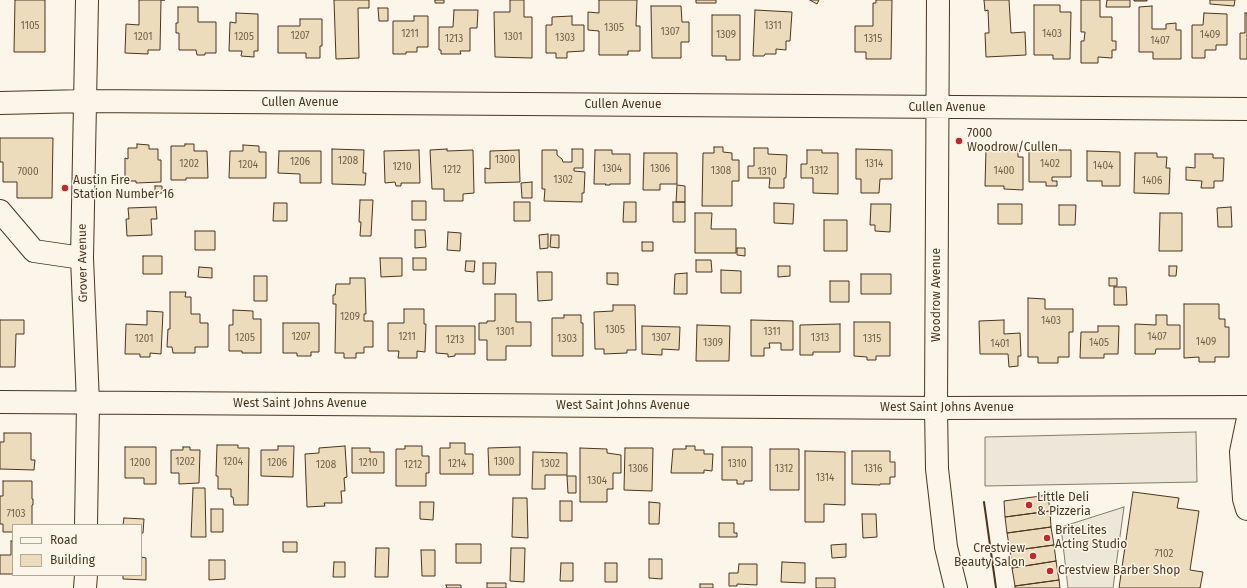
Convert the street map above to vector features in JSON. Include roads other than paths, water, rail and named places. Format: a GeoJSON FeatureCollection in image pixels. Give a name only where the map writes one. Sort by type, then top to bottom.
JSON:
{"type":"FeatureCollection","features":[{"type":"Feature","properties":{"kind":"street","name":"Grover Avenue"},"geometry":{"type":"LineString","coordinates":[[86,524],[88,403],[82,258],[87,0]]}},
{"type":"Feature","properties":{"kind":"street","name":"Woodrow Avenue"},"geometry":{"type":"LineString","coordinates":[[938,0],[937,469],[946,547],[956,588]]}},
{"type":"Feature","properties":{"kind":"street","name":"Cullen Avenue"},"geometry":{"type":"LineString","coordinates":[[0,102],[86,101],[1247,109]]}},
{"type":"Feature","properties":{"kind":"street"},"geometry":{"type":"LineString","coordinates":[[0,211],[34,252],[82,258]]}},
{"type":"Feature","properties":{"kind":"street","name":"West Saint Johns Avenue"},"geometry":{"type":"LineString","coordinates":[[0,402],[936,408],[1247,407]]}},
{"type":"Feature","properties":{"kind":"street"},"geometry":{"type":"LineString","coordinates":[[1247,423],[1241,452],[1244,498],[1247,509]]}},
{"type":"Feature","properties":{"kind":"street"},"geometry":{"type":"LineString","coordinates":[[85,588],[86,576]]}},
{"type":"Feature","properties":{"kind":"place","name":"7000 Woodrow/Cullen"},"geometry":{"type":"Point","coordinates":[959,141]}},
{"type":"Feature","properties":{"kind":"place","name":"Austin Fire Station Number 16"},"geometry":{"type":"Point","coordinates":[65,188]}},
{"type":"Feature","properties":{"kind":"place","name":"Little Deli & Pizzeria"},"geometry":{"type":"Point","coordinates":[1029,505]}},
{"type":"Feature","properties":{"kind":"place","name":"BriteLites Acting Studio"},"geometry":{"type":"Point","coordinates":[1047,538]}},
{"type":"Feature","properties":{"kind":"place","name":"Crestview Beauty Salon"},"geometry":{"type":"Point","coordinates":[1033,556]}},
{"type":"Feature","properties":{"kind":"place","name":"Crestview Barber Shop"},"geometry":{"type":"Point","coordinates":[1050,571]}}]}
